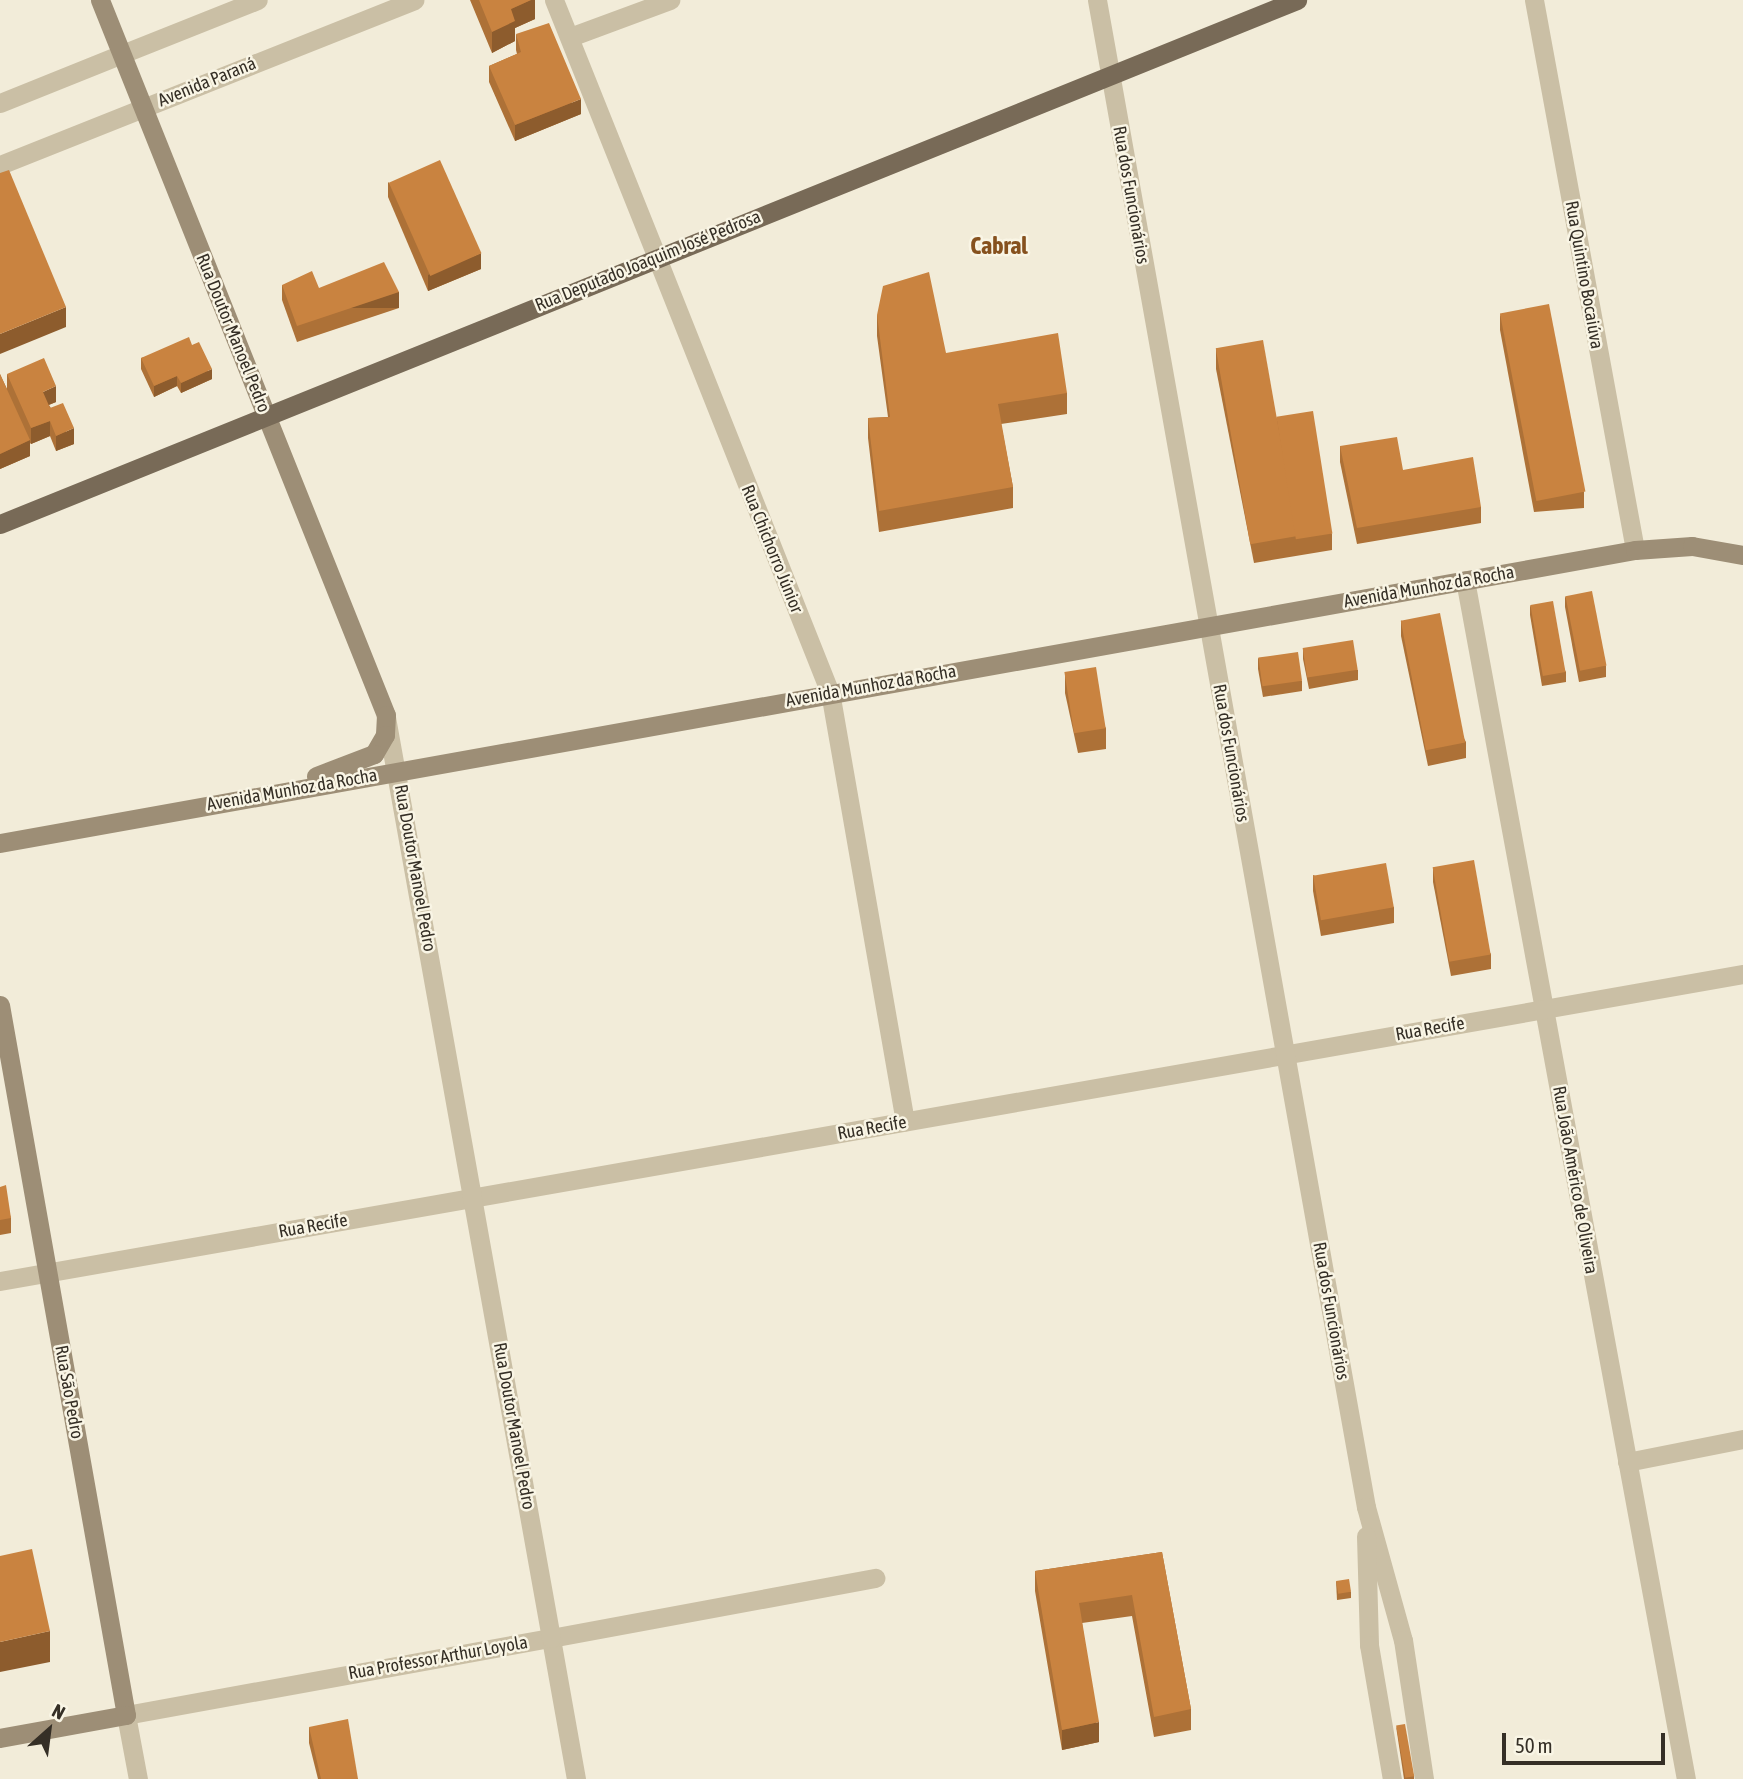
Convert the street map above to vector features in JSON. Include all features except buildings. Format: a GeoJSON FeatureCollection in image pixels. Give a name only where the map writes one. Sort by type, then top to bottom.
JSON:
{"type":"FeatureCollection","features":[{"type":"Feature","properties":{"kind":"main road","name":"Rua Doutor Manoel Pedro"},"geometry":{"type":"LineString","coordinates":[[100,0],[386,715]]}},
{"type":"Feature","properties":{"kind":"main road","name":"Rua Deputado Joaquim José Pedrosa"},"geometry":{"type":"LineString","coordinates":[[0,524],[265,414],[1297,0]]}},
{"type":"Feature","properties":{"kind":"main road","name":"Avenida Munhoz da Rocha"},"geometry":{"type":"LineString","coordinates":[[0,843],[830,692],[1634,550],[1692,546],[1743,555]]}},
{"type":"Feature","properties":{"kind":"main road"},"geometry":{"type":"LineString","coordinates":[[250,798],[364,760],[381,745],[386,715]]}},
{"type":"Feature","properties":{"kind":"main road","name":"Rua São Pedro"},"geometry":{"type":"LineString","coordinates":[[0,1004],[126,1715]]}},
{"type":"Feature","properties":{"kind":"main road","name":"Rua Professor Arthur Loyola"},"geometry":{"type":"LineString","coordinates":[[0,1738],[126,1715]]}},
{"type":"Feature","properties":{"kind":"street"},"geometry":{"type":"LineString","coordinates":[[0,103],[258,0]]}},
{"type":"Feature","properties":{"kind":"street","name":"Avenida Paraná"},"geometry":{"type":"LineString","coordinates":[[0,165],[414,0]]}},
{"type":"Feature","properties":{"kind":"street"},"geometry":{"type":"LineString","coordinates":[[570,37],[670,0]]}},
{"type":"Feature","properties":{"kind":"street","name":"Rua dos Funcionários"},"geometry":{"type":"LineString","coordinates":[[1097,0],[1366,1507],[1404,1640],[1424,1779]]}},
{"type":"Feature","properties":{"kind":"street","name":"Rua Quintino Bocaiúva"},"geometry":{"type":"LineString","coordinates":[[1534,0],[1634,550]]}},
{"type":"Feature","properties":{"kind":"street","name":"Rua Chichorro Júnior"},"geometry":{"type":"LineString","coordinates":[[557,5],[830,692],[905,1122]]}},
{"type":"Feature","properties":{"kind":"street","name":"Rua João Américo de Oliveira"},"geometry":{"type":"LineString","coordinates":[[1465,580],[1686,1779]]}},
{"type":"Feature","properties":{"kind":"street","name":"Rua Doutor Manoel Pedro"},"geometry":{"type":"LineString","coordinates":[[386,715],[576,1779]]}},
{"type":"Feature","properties":{"kind":"street","name":"Rua Recife"},"geometry":{"type":"LineString","coordinates":[[0,1281],[1743,974]]}},
{"type":"Feature","properties":{"kind":"street"},"geometry":{"type":"LineString","coordinates":[[1628,1462],[1743,1439]]}},
{"type":"Feature","properties":{"kind":"street","name":"Rua dos Funcionários"},"geometry":{"type":"LineString","coordinates":[[1366,1507],[1369,1645],[1392,1779]]}},
{"type":"Feature","properties":{"kind":"street","name":"Rua Professor Arthur Loyola"},"geometry":{"type":"LineString","coordinates":[[126,1715],[876,1578]]}},
{"type":"Feature","properties":{"kind":"street","name":"Rua São Pedro"},"geometry":{"type":"LineString","coordinates":[[126,1715],[138,1779]]}},
{"type":"Feature","properties":{"kind":"district","name":"Cabral"},"geometry":{"type":"Point","coordinates":[999,246]}}]}
